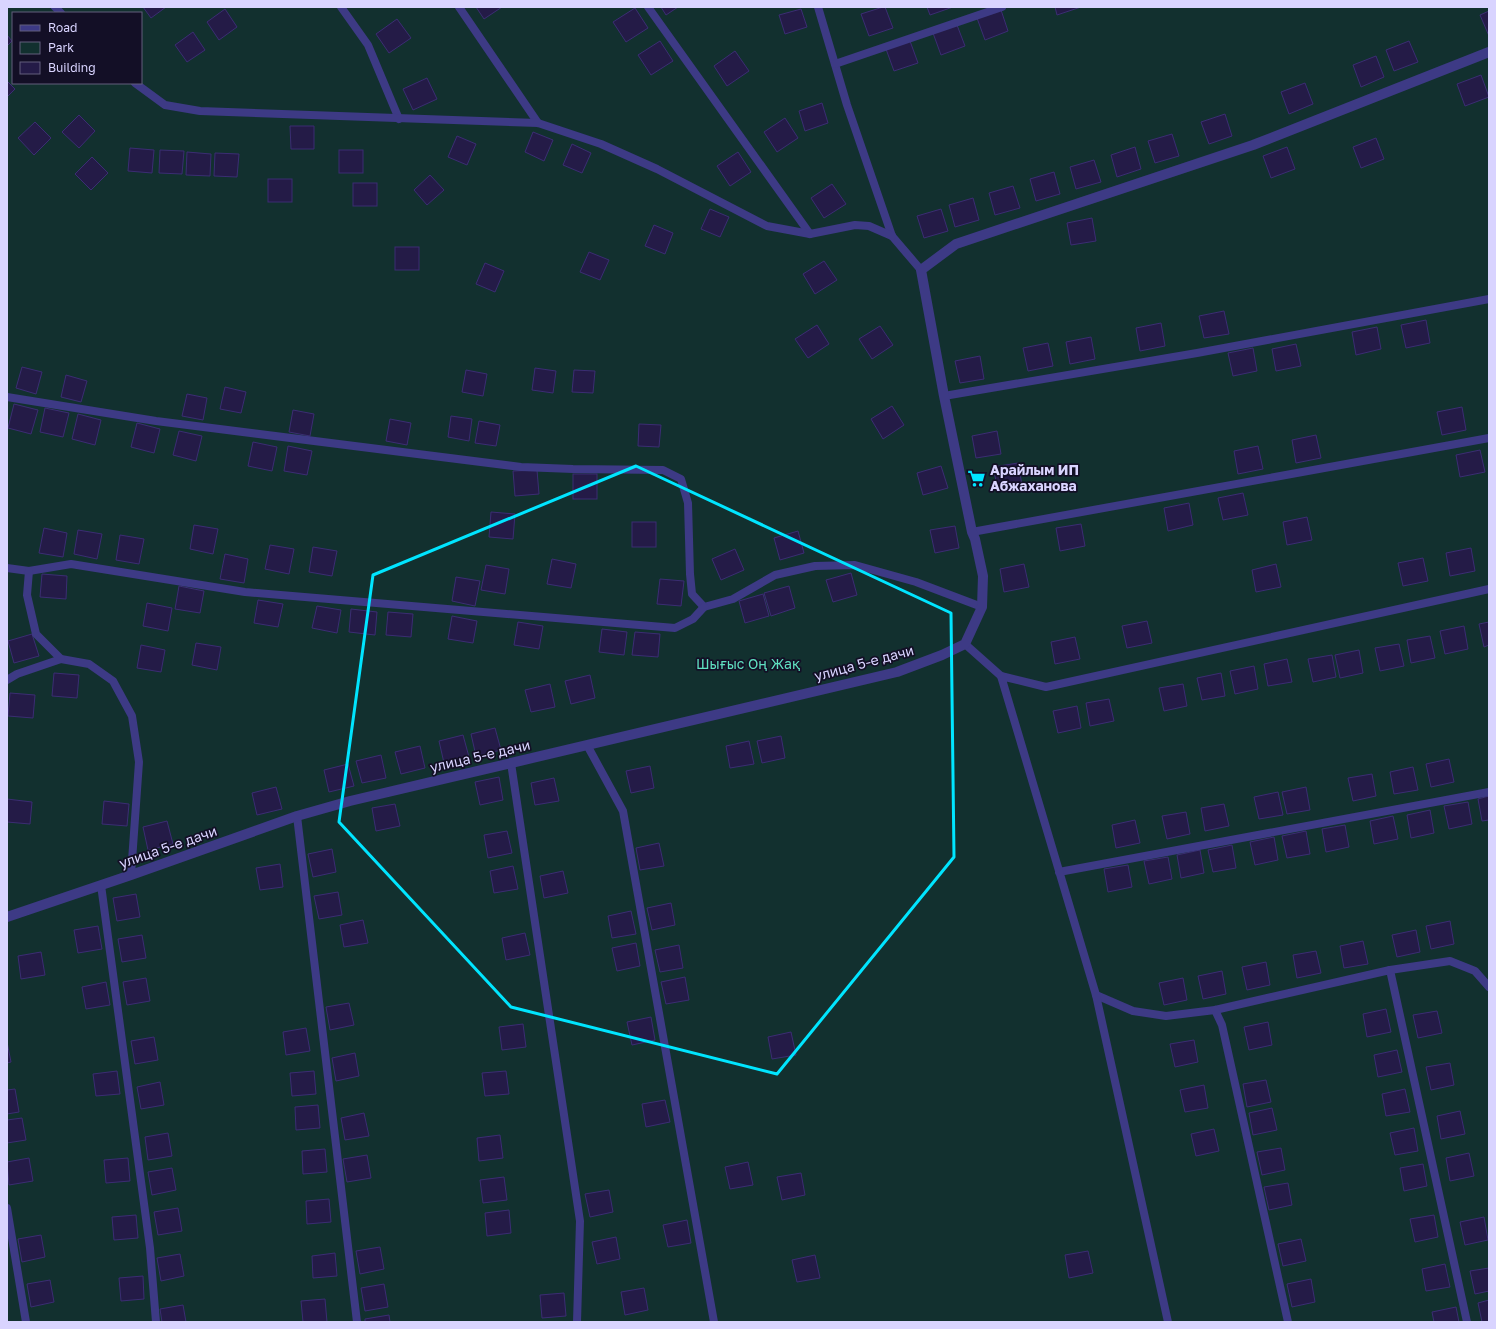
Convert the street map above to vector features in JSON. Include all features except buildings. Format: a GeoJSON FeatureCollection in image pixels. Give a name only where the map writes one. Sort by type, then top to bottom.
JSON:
{"type":"FeatureCollection","features":[{"type":"Feature","properties":{"kind":"street"},"geometry":{"type":"LineString","coordinates":[[965,644],[982,607],[983,576],[975,539],[972,532],[944,396],[921,270],[956,244],[1253,145],[1489,52]]}},
{"type":"Feature","properties":{"kind":"street","name":"улица 5-е дачи"},"geometry":{"type":"LineString","coordinates":[[7,917],[297,816],[350,801],[897,672],[942,655],[965,644]]}},
{"type":"Feature","properties":{"kind":"lane"},"geometry":{"type":"LineString","coordinates":[[341,7],[368,45],[399,119]]}},
{"type":"Feature","properties":{"kind":"lane"},"geometry":{"type":"LineString","coordinates":[[459,7],[538,123]]}},
{"type":"Feature","properties":{"kind":"lane"},"geometry":{"type":"LineString","coordinates":[[648,7],[810,234]]}},
{"type":"Feature","properties":{"kind":"lane"},"geometry":{"type":"LineString","coordinates":[[818,7],[847,105],[892,236],[921,270]]}},
{"type":"Feature","properties":{"kind":"lane"},"geometry":{"type":"LineString","coordinates":[[835,64],[1002,7]]}},
{"type":"Feature","properties":{"kind":"lane"},"geometry":{"type":"LineString","coordinates":[[136,84],[165,105],[200,111],[538,123],[601,144],[657,169],[767,226],[810,234],[855,226],[869,226],[892,236]]}},
{"type":"Feature","properties":{"kind":"lane"},"geometry":{"type":"LineString","coordinates":[[944,396],[1189,354],[1489,299]]}},
{"type":"Feature","properties":{"kind":"lane"},"geometry":{"type":"LineString","coordinates":[[7,397],[156,421],[521,466],[573,469],[663,470],[681,479],[688,503],[692,594],[704,607]]}},
{"type":"Feature","properties":{"kind":"lane"},"geometry":{"type":"LineString","coordinates":[[972,532],[1489,438]]}},
{"type":"Feature","properties":{"kind":"lane"},"geometry":{"type":"LineString","coordinates":[[7,568],[29,571],[71,564],[245,592],[675,628],[693,619],[704,607],[733,599],[775,575],[815,566],[855,565],[916,582],[982,607]]}},
{"type":"Feature","properties":{"kind":"lane"},"geometry":{"type":"LineString","coordinates":[[29,571],[27,595],[36,634],[61,659]]}},
{"type":"Feature","properties":{"kind":"lane"},"geometry":{"type":"LineString","coordinates":[[965,644],[1001,676],[1046,687],[1102,676],[1489,589]]}},
{"type":"Feature","properties":{"kind":"lane"},"geometry":{"type":"LineString","coordinates":[[7,680],[17,674],[61,659],[89,664],[112,681],[132,716],[139,762],[131,875]]}},
{"type":"Feature","properties":{"kind":"lane"},"geometry":{"type":"LineString","coordinates":[[1001,676],[1096,995],[1168,1322]]}},
{"type":"Feature","properties":{"kind":"lane"},"geometry":{"type":"LineString","coordinates":[[587,745],[623,811],[714,1322]]}},
{"type":"Feature","properties":{"kind":"lane"},"geometry":{"type":"LineString","coordinates":[[511,763],[580,1221],[577,1322]]}},
{"type":"Feature","properties":{"kind":"lane"},"geometry":{"type":"LineString","coordinates":[[1059,872],[1489,792]]}},
{"type":"Feature","properties":{"kind":"lane"},"geometry":{"type":"LineString","coordinates":[[297,816],[357,1322]]}},
{"type":"Feature","properties":{"kind":"lane"},"geometry":{"type":"LineString","coordinates":[[101,885],[150,1248],[156,1322]]}},
{"type":"Feature","properties":{"kind":"lane"},"geometry":{"type":"LineString","coordinates":[[1096,995],[1133,1010],[1166,1016],[1215,1010],[1390,970],[1450,961],[1475,971],[1489,987]]}},
{"type":"Feature","properties":{"kind":"lane"},"geometry":{"type":"LineString","coordinates":[[1390,970],[1467,1322]]}},
{"type":"Feature","properties":{"kind":"lane"},"geometry":{"type":"LineString","coordinates":[[1215,1010],[1222,1025],[1288,1322]]}},
{"type":"Feature","properties":{"kind":"lane"},"geometry":{"type":"LineString","coordinates":[[7,1208],[26,1322]]}},
{"type":"Feature","properties":{"kind":"highlighted area"},"geometry":{"type":"Polygon","coordinates":[[[636,466],[951,613],[954,857],[777,1074],[511,1007],[339,822],[373,575],[636,466]]]}},
{"type":"Feature","properties":{"kind":"green space","name":"Шығыс Оң Жақ"},"geometry":{"type":"Polygon","coordinates":[[[7,7],[1489,7],[1489,1322],[7,1322],[7,7]]]}},
{"type":"Feature","properties":{"kind":"place","name":"Арайлым ИП Абжаханова"},"geometry":{"type":"Point","coordinates":[977,478]}}]}
